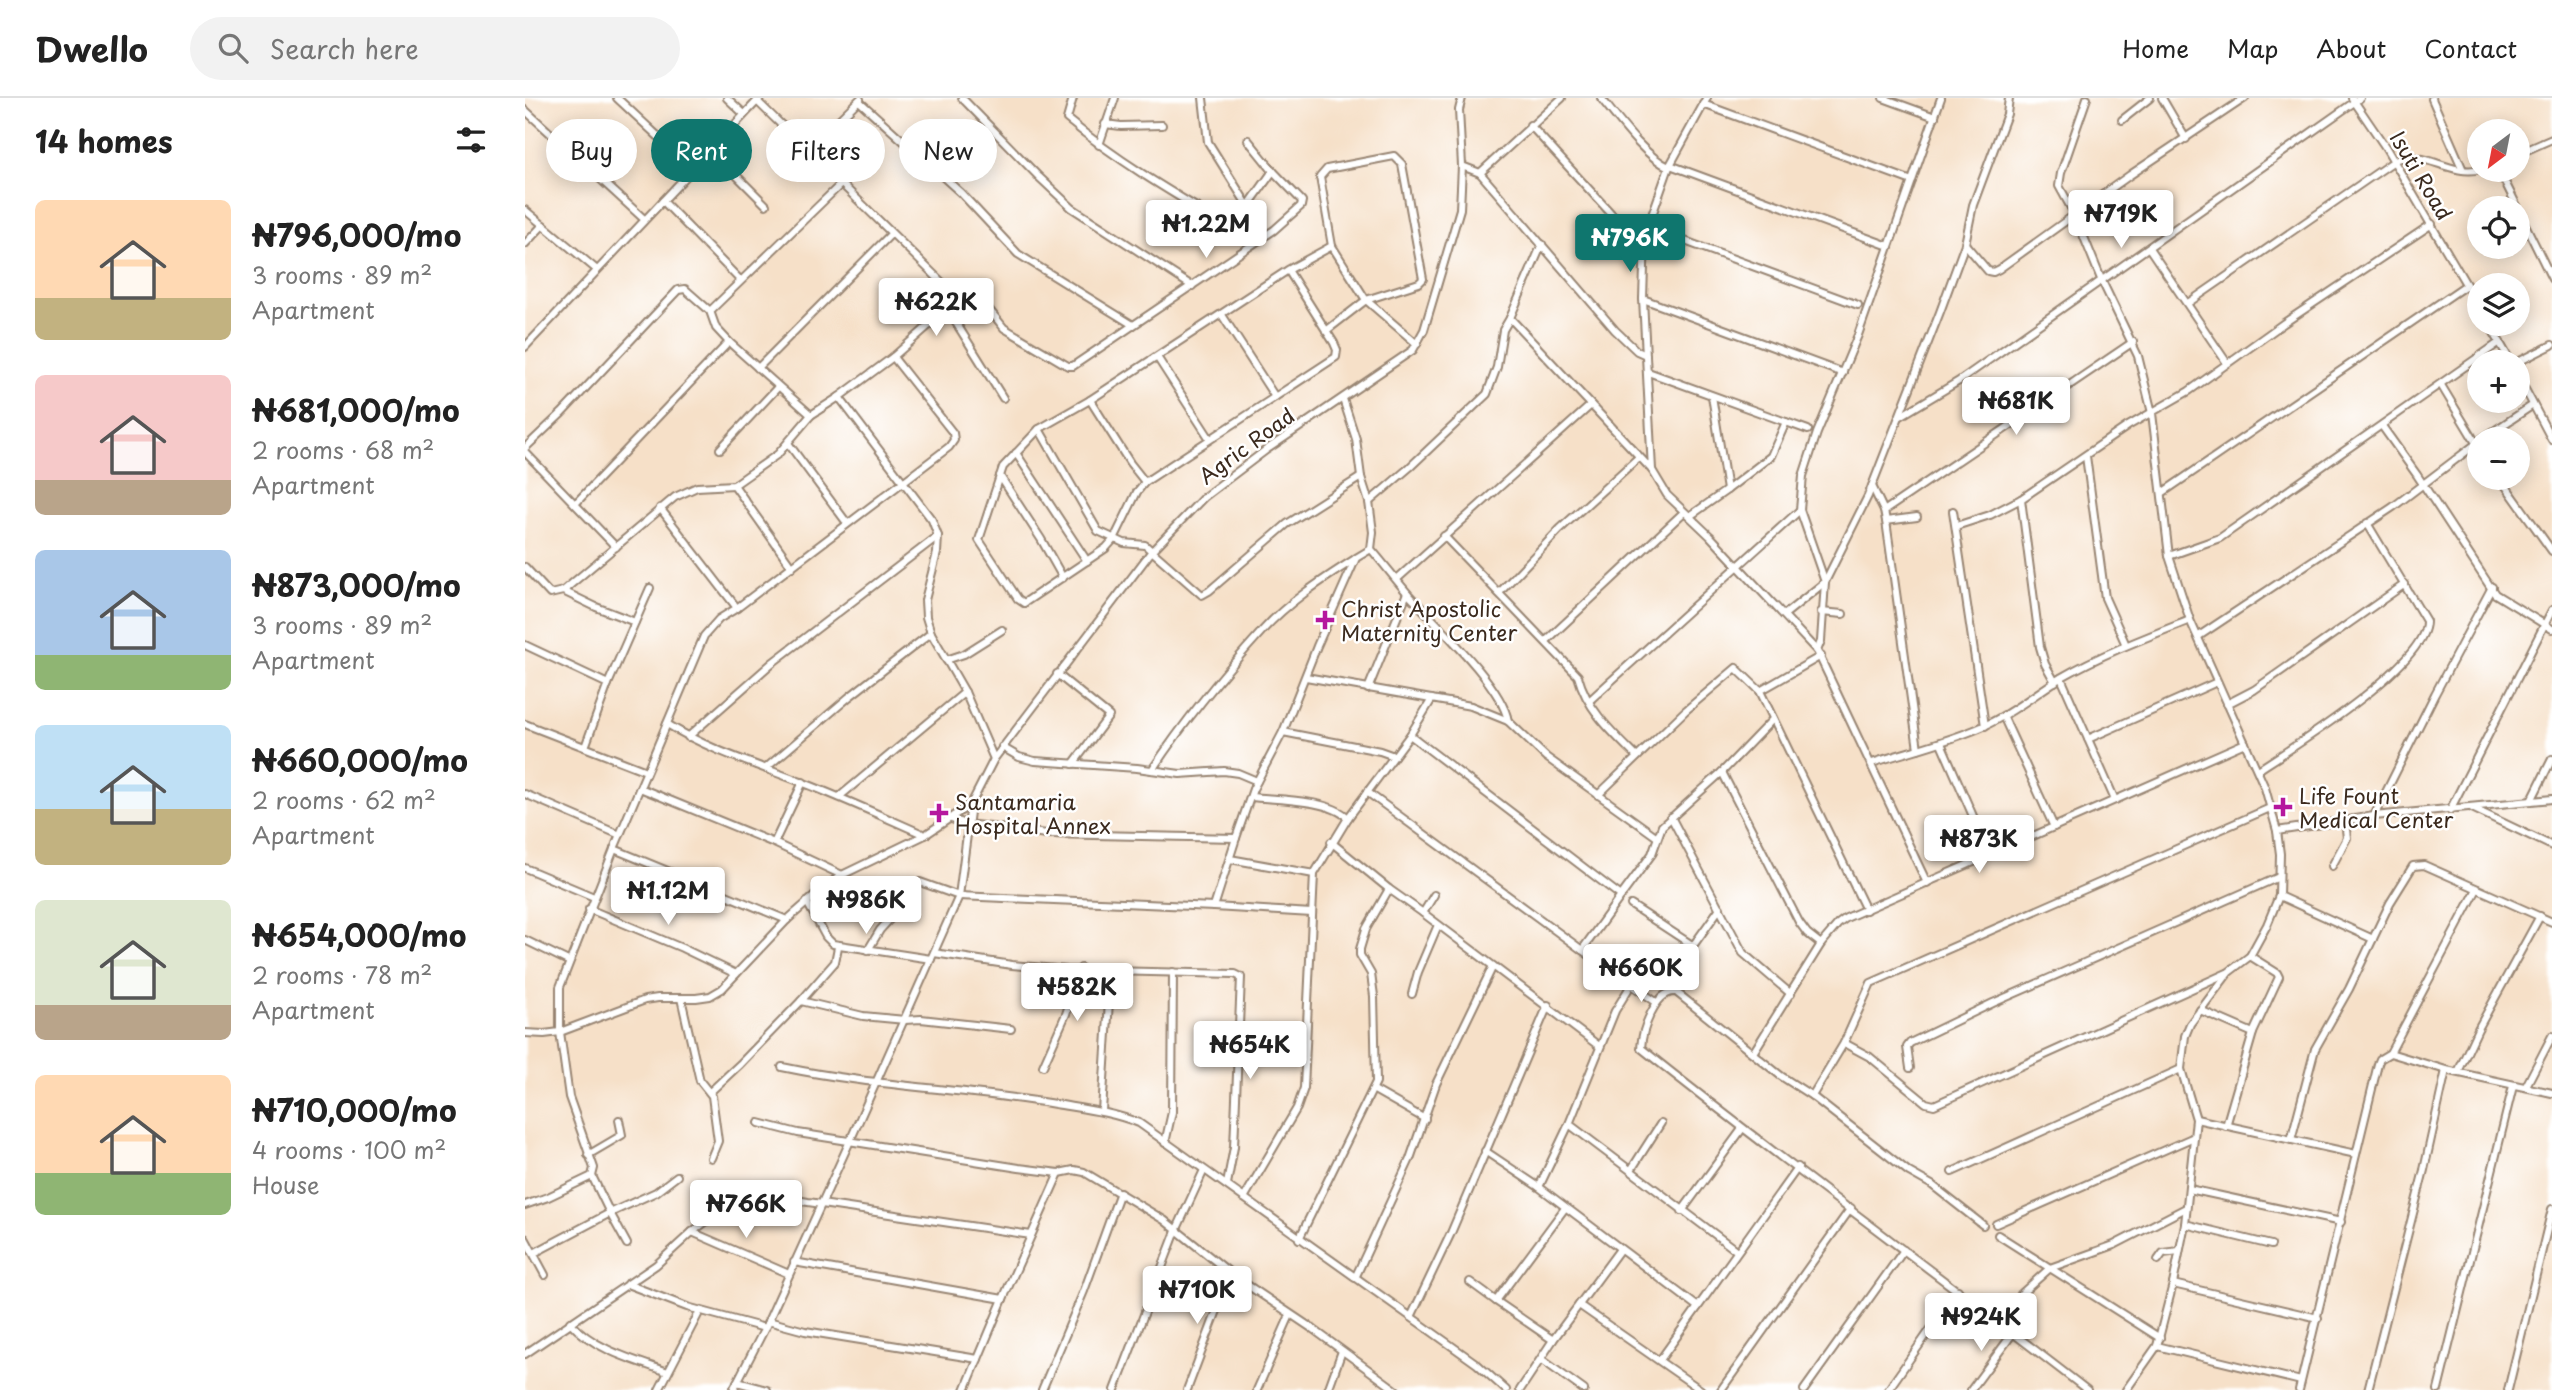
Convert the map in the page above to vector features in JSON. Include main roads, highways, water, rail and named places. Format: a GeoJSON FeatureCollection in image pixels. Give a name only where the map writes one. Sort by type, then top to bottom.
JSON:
{"type":"FeatureCollection","features":[{"type":"Feature","properties":{"kind":"place","name":"Christ Apostolic Maternity Center"},"geometry":{"type":"Point","coordinates":[1325,620]}},
{"type":"Feature","properties":{"kind":"place","name":"Life Fount Medical Center"},"geometry":{"type":"Point","coordinates":[2283,807]}},
{"type":"Feature","properties":{"kind":"place","name":"Santamaria Hospital Annex"},"geometry":{"type":"Point","coordinates":[939,813]}}]}
